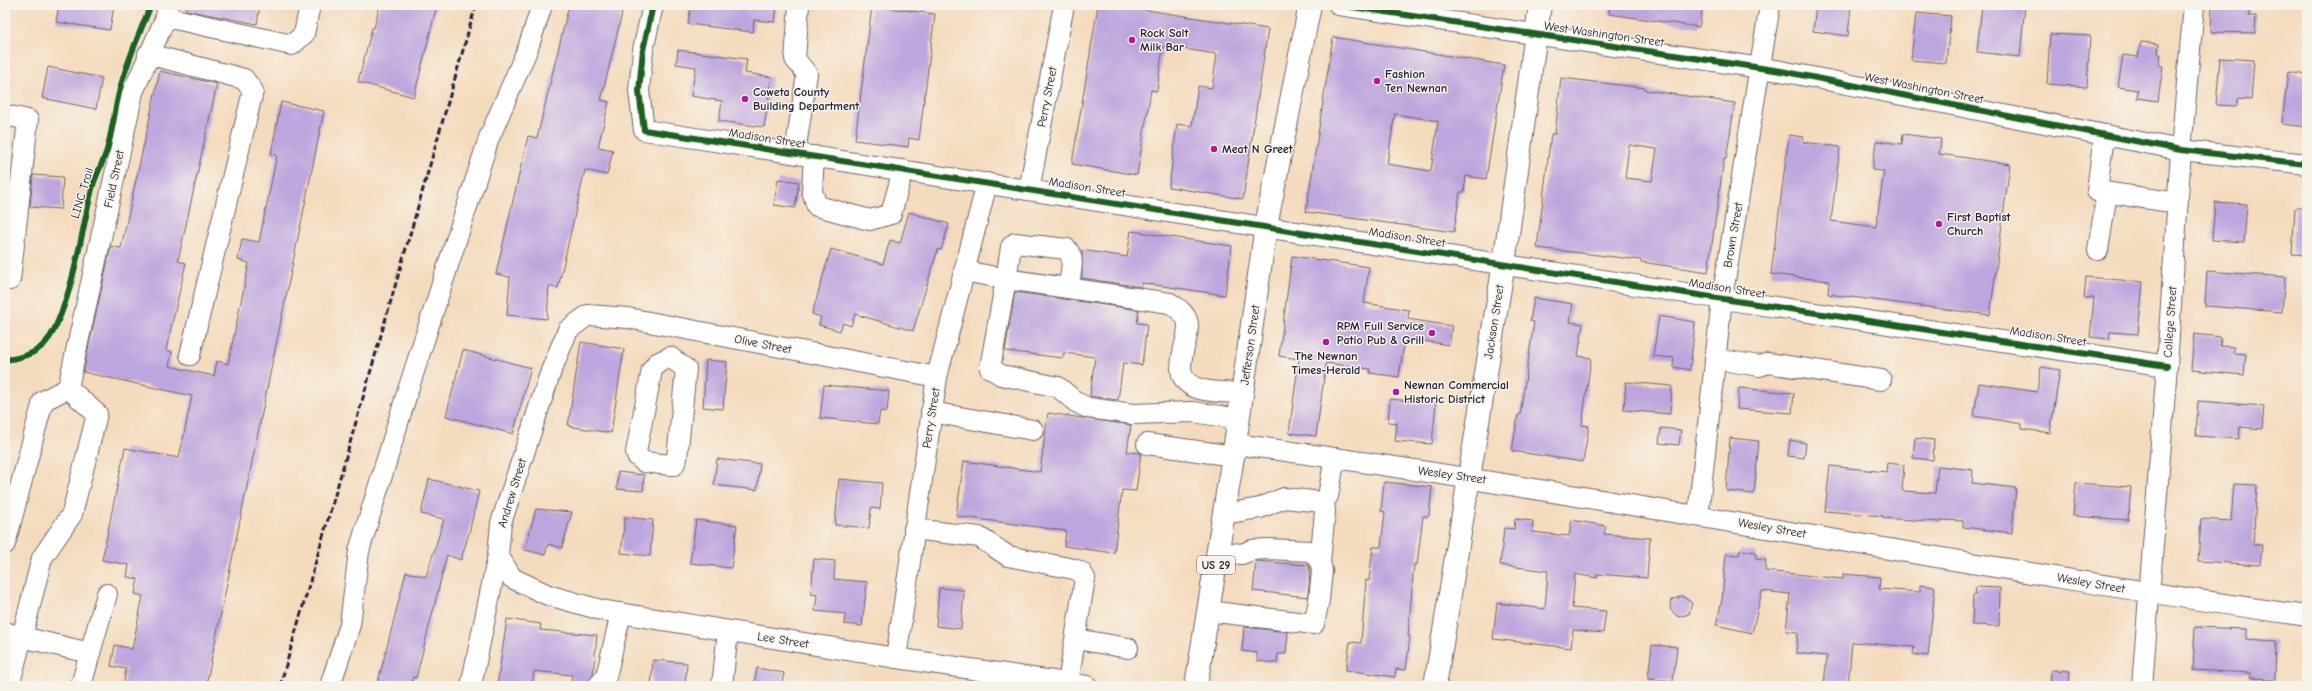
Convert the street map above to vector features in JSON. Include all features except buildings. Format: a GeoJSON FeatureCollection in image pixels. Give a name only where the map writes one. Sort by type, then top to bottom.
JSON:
{"type":"FeatureCollection","features":[{"type":"Feature","properties":{"kind":"main road","name":"Jefferson Street"},"geometry":{"type":"LineString","coordinates":[[1196,686],[1243,393],[1266,226],[1310,5]]}},
{"type":"Feature","properties":{"kind":"main road","name":"Jackson Street"},"geometry":{"type":"LineString","coordinates":[[1435,686],[1504,263],[1540,5]]}},
{"type":"Feature","properties":{"kind":"street"},"geometry":{"type":"LineString","coordinates":[[167,11],[292,45],[304,34],[310,5]]}},
{"type":"Feature","properties":{"kind":"street"},"geometry":{"type":"LineString","coordinates":[[330,686],[350,625],[359,551],[410,383],[489,138],[528,48],[542,5]]}},
{"type":"Feature","properties":{"kind":"street","name":"Madison Street"},"geometry":{"type":"LineString","coordinates":[[653,5],[643,50],[639,91],[644,130],[1504,263],[1722,299],[2168,366]]}},
{"type":"Feature","properties":{"kind":"street"},"geometry":{"type":"LineString","coordinates":[[799,5],[795,59],[807,74],[805,155],[812,191],[817,206],[870,220],[891,214],[903,170]]}},
{"type":"Feature","properties":{"kind":"street","name":"Perry Street"},"geometry":{"type":"LineString","coordinates":[[1029,190],[1064,5]]}},
{"type":"Feature","properties":{"kind":"street","name":"West Washington Street"},"geometry":{"type":"LineString","coordinates":[[1339,5],[1536,36],[1761,68],[2181,150],[2307,164]]}},
{"type":"Feature","properties":{"kind":"street","name":"Brown Street"},"geometry":{"type":"LineString","coordinates":[[1698,515],[1722,299],[1761,68],[1770,5]]}},
{"type":"Feature","properties":{"kind":"street","name":"College Street"},"geometry":{"type":"LineString","coordinates":[[2142,686],[2148,594],[2168,366],[2181,150],[2194,5]]}},
{"type":"Feature","properties":{"kind":"street","name":"Field Street"},"geometry":{"type":"LineString","coordinates":[[68,388],[76,358],[133,92],[167,11]]}},
{"type":"Feature","properties":{"kind":"street"},"geometry":{"type":"LineString","coordinates":[[148,54],[244,79],[253,91],[190,355]]}},
{"type":"Feature","properties":{"kind":"street"},"geometry":{"type":"LineString","coordinates":[[5,115],[28,120],[10,280]]}},
{"type":"Feature","properties":{"kind":"street"},"geometry":{"type":"LineString","coordinates":[[2104,135],[2097,191],[2178,203]]}},
{"type":"Feature","properties":{"kind":"street","name":"Perry Street"},"geometry":{"type":"LineString","coordinates":[[896,658],[937,377],[987,183]]}},
{"type":"Feature","properties":{"kind":"street"},"geometry":{"type":"LineString","coordinates":[[2098,250],[2107,193]]}},
{"type":"Feature","properties":{"kind":"street"},"geometry":{"type":"LineString","coordinates":[[1068,288],[1072,260],[1070,253],[1066,249],[1024,243],[1015,243],[1011,247],[990,368],[1001,376],[1050,384],[1088,408],[1133,414],[1193,412],[1239,419]]}},
{"type":"Feature","properties":{"kind":"street"},"geometry":{"type":"LineString","coordinates":[[964,271],[1006,279],[1170,303],[1183,313],[1188,321],[1180,365],[1182,376],[1190,385],[1200,389],[1243,393]]}},
{"type":"Feature","properties":{"kind":"street","name":"Olive Street"},"geometry":{"type":"LineString","coordinates":[[588,315],[628,318],[937,377]]}},
{"type":"Feature","properties":{"kind":"street","name":"Andrew Street"},"geometry":{"type":"LineString","coordinates":[[471,686],[498,555],[501,522],[551,371],[568,330],[588,315]]}},
{"type":"Feature","properties":{"kind":"street"},"geometry":{"type":"LineString","coordinates":[[670,357],[676,327]]}},
{"type":"Feature","properties":{"kind":"street"},"geometry":{"type":"LineString","coordinates":[[670,357],[686,369],[677,458],[674,465],[644,462],[640,460],[636,452],[652,370],[657,363],[670,357]]}},
{"type":"Feature","properties":{"kind":"street"},"geometry":{"type":"LineString","coordinates":[[1715,358],[1760,366],[1768,363],[1881,380]]}},
{"type":"Feature","properties":{"kind":"street"},"geometry":{"type":"LineString","coordinates":[[5,544],[43,400],[68,388],[98,414],[72,514],[42,558],[14,634],[9,686]]}},
{"type":"Feature","properties":{"kind":"street"},"geometry":{"type":"LineString","coordinates":[[931,412],[1033,430]]}},
{"type":"Feature","properties":{"kind":"street","name":"Wesley Street"},"geometry":{"type":"LineString","coordinates":[[1146,444],[1335,458],[1468,477],[1698,515],[2148,594],[2307,616]]}},
{"type":"Feature","properties":{"kind":"street"},"geometry":{"type":"LineString","coordinates":[[1224,514],[1260,508],[1284,498],[1322,502],[1328,496],[1335,458]]}},
{"type":"Feature","properties":{"kind":"street"},"geometry":{"type":"LineString","coordinates":[[1208,611],[1314,624],[1319,600],[1322,571],[1320,561],[1325,512],[1324,500]]}},
{"type":"Feature","properties":{"kind":"street"},"geometry":{"type":"LineString","coordinates":[[914,529],[979,536],[1008,556],[1074,569],[1081,572],[1085,578],[1076,639],[1077,684]]}},
{"type":"Feature","properties":{"kind":"street"},"geometry":{"type":"LineString","coordinates":[[1218,552],[1242,554],[1252,550],[1267,548],[1311,551],[1320,561]]}},
{"type":"Feature","properties":{"kind":"street","name":"Lee Street"},"geometry":{"type":"LineString","coordinates":[[498,555],[512,578],[548,595],[621,613],[728,632],[1077,684]]}},
{"type":"Feature","properties":{"kind":"street"},"geometry":{"type":"LineString","coordinates":[[81,686],[107,594]]}},
{"type":"Feature","properties":{"kind":"street"},"geometry":{"type":"LineString","coordinates":[[598,686],[606,677],[621,613]]}},
{"type":"Feature","properties":{"kind":"street"},"geometry":{"type":"LineString","coordinates":[[722,686],[728,632]]}},
{"type":"Feature","properties":{"kind":"street"},"geometry":{"type":"LineString","coordinates":[[14,634],[90,653]]}},
{"type":"Feature","properties":{"kind":"street"},"geometry":{"type":"LineString","coordinates":[[1076,639],[1128,648]]}},
{"type":"Feature","properties":{"kind":"railway"},"geometry":{"type":"LineString","coordinates":[[280,686],[476,5]]}},
{"type":"Feature","properties":{"kind":"cycle path","name":"LINC Trail"},"geometry":{"type":"LineString","coordinates":[[5,360],[27,355],[45,344],[54,330],[61,314],[72,279],[93,184],[107,150],[121,85],[131,54],[151,5]]}},
{"type":"Feature","properties":{"kind":"cycle path"},"geometry":{"type":"LineString","coordinates":[[653,5],[643,50],[639,91],[644,130],[1743,302],[2167,366]]}},
{"type":"Feature","properties":{"kind":"cycle path"},"geometry":{"type":"LineString","coordinates":[[1339,5],[1781,71],[2181,150],[2307,164]]}},
{"type":"Feature","properties":{"kind":"place","name":"Rock Salt Milk Bar"},"geometry":{"type":"Point","coordinates":[1132,40]}},
{"type":"Feature","properties":{"kind":"place","name":"Fashion Ten Newnan"},"geometry":{"type":"Point","coordinates":[1377,81]}},
{"type":"Feature","properties":{"kind":"place","name":"Coweta County Building Department"},"geometry":{"type":"Point","coordinates":[745,99]}},
{"type":"Feature","properties":{"kind":"place","name":"Meat N Greet"},"geometry":{"type":"Point","coordinates":[1214,149]}},
{"type":"Feature","properties":{"kind":"place","name":"First Baptist Church"},"geometry":{"type":"Point","coordinates":[1939,224]}},
{"type":"Feature","properties":{"kind":"place","name":"RPM Full Service Patio Pub & Grill"},"geometry":{"type":"Point","coordinates":[1432,333]}},
{"type":"Feature","properties":{"kind":"place","name":"The Newnan Times-Herald"},"geometry":{"type":"Point","coordinates":[1326,342]}},
{"type":"Feature","properties":{"kind":"place","name":"Newnan Commercial Historic District"},"geometry":{"type":"Point","coordinates":[1396,392]}}]}
